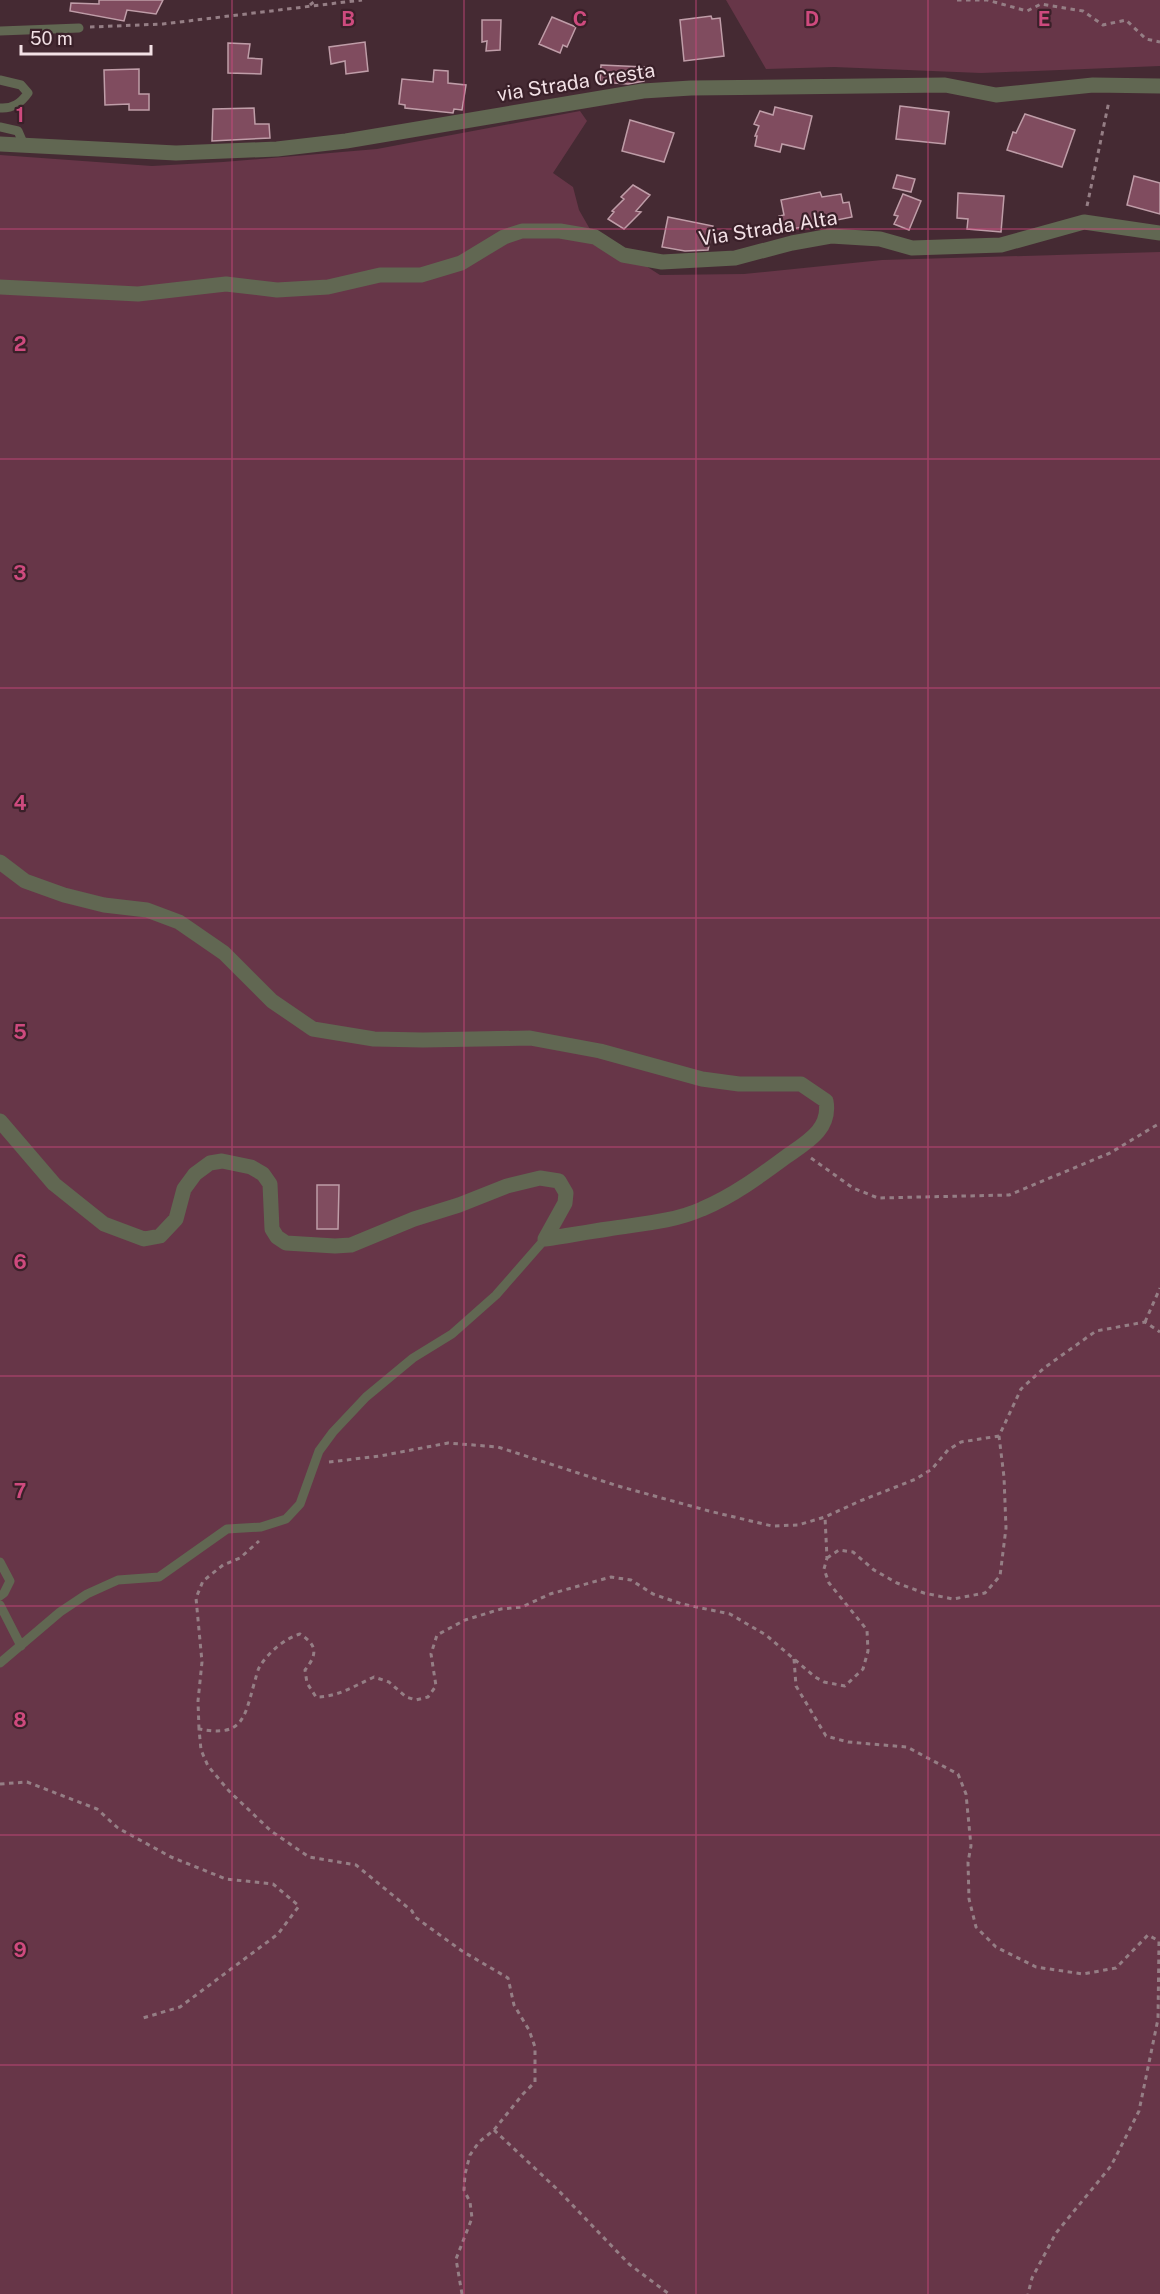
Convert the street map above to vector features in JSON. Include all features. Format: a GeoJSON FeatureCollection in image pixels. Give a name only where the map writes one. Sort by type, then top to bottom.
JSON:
{"type":"FeatureCollection","features":[{"type":"Feature","properties":{"kind":"street","name":"via Strada Cresta"},"geometry":{"type":"LineString","coordinates":[[0,144],[176,153],[277,149],[346,141],[643,91],[691,88],[945,85],[996,95],[1094,85],[1160,86]]}},
{"type":"Feature","properties":{"kind":"street","name":"Via Strada Alta"},"geometry":{"type":"LineString","coordinates":[[0,287],[138,294],[226,284],[277,290],[328,287],[380,275],[421,275],[461,263],[504,237],[522,231],[560,231],[595,237],[623,255],[662,262],[735,258],[792,243],[831,236],[880,239],[912,248],[1001,245],[1084,222],[1160,233]]}},
{"type":"Feature","properties":{"kind":"street"},"geometry":{"type":"LineString","coordinates":[[0,862],[25,881],[64,895],[104,905],[147,910],[179,922],[224,953],[272,1001],[313,1029],[374,1039],[530,1038],[600,1051],[702,1079],[739,1084],[801,1083],[826,1101],[828,1113],[816,1134],[738,1191],[700,1210],[659,1221],[545,1239]]}},
{"type":"Feature","properties":{"kind":"street"},"geometry":{"type":"LineString","coordinates":[[0,1121],[54,1184],[104,1224],[144,1239],[160,1236],[176,1219],[184,1189],[195,1174],[210,1163],[222,1161],[251,1167],[263,1174],[270,1184],[272,1229],[286,1243],[351,1245],[414,1219],[459,1205],[507,1186],[540,1178],[559,1181],[566,1193],[565,1203],[545,1239]]}},
{"type":"Feature","properties":{"kind":"lane"},"geometry":{"type":"LineString","coordinates":[[0,31],[80,28]]}},
{"type":"Feature","properties":{"kind":"lane"},"geometry":{"type":"LineString","coordinates":[[0,80],[21,85],[28,93],[21,103],[0,108]]}},
{"type":"Feature","properties":{"kind":"lane"},"geometry":{"type":"LineString","coordinates":[[0,127],[18,131],[24,145]]}},
{"type":"Feature","properties":{"kind":"lane"},"geometry":{"type":"LineString","coordinates":[[0,1663],[60,1612],[87,1594],[118,1580],[159,1577],[227,1529],[261,1527],[286,1519],[300,1504],[319,1451],[333,1432],[366,1397],[413,1358],[461,1327],[496,1295],[545,1239]]}},
{"type":"Feature","properties":{"kind":"lane"},"geometry":{"type":"LineString","coordinates":[[0,1562],[10,1581],[0,1596]]}},
{"type":"Feature","properties":{"kind":"lane"},"geometry":{"type":"LineString","coordinates":[[0,1605],[21,1646]]}},
{"type":"Feature","properties":{"kind":"path"},"geometry":{"type":"LineString","coordinates":[[309,6],[316,0]]}},
{"type":"Feature","properties":{"kind":"path"},"geometry":{"type":"LineString","coordinates":[[80,28],[163,24],[362,0]]}},
{"type":"Feature","properties":{"kind":"path"},"geometry":{"type":"LineString","coordinates":[[957,0],[987,0],[1027,11],[1041,4],[1083,11],[1102,25],[1126,20],[1146,39],[1160,42]]}},
{"type":"Feature","properties":{"kind":"path"},"geometry":{"type":"LineString","coordinates":[[1084,222],[1113,85]]}},
{"type":"Feature","properties":{"kind":"path"},"geometry":{"type":"LineString","coordinates":[[798,1149],[853,1188],[878,1198],[1009,1195],[1110,1153],[1160,1123]]}},
{"type":"Feature","properties":{"kind":"path"},"geometry":{"type":"LineString","coordinates":[[1145,1322],[1160,1288]]}},
{"type":"Feature","properties":{"kind":"path"},"geometry":{"type":"LineString","coordinates":[[827,1558],[839,1550],[853,1552],[874,1570],[897,1583],[924,1593],[953,1599],[985,1593],[1000,1576],[1006,1528],[1004,1477],[999,1436],[1021,1389],[1044,1368],[1096,1331],[1145,1322],[1160,1332]]}},
{"type":"Feature","properties":{"kind":"path"},"geometry":{"type":"LineString","coordinates":[[316,1464],[380,1456],[448,1443],[498,1447],[618,1486],[709,1511],[772,1526],[798,1525],[825,1517],[916,1479],[932,1469],[948,1450],[961,1442],[999,1436]]}},
{"type":"Feature","properties":{"kind":"path"},"geometry":{"type":"LineString","coordinates":[[200,1729],[227,1731],[243,1720],[259,1667],[275,1649],[289,1638],[300,1634],[311,1641],[314,1651],[311,1662],[305,1670],[307,1683],[316,1697],[329,1697],[374,1677],[388,1682],[406,1696],[416,1700],[428,1697],[436,1686],[431,1653],[437,1635],[465,1620],[501,1609],[522,1607],[550,1594],[612,1577],[631,1580],[652,1594],[682,1604],[730,1614],[766,1635],[815,1677],[824,1682],[845,1686],[863,1669],[868,1651],[867,1630],[829,1583],[824,1569],[827,1558],[825,1517]]}},
{"type":"Feature","properties":{"kind":"path"},"geometry":{"type":"LineString","coordinates":[[263,1539],[240,1558],[223,1565],[204,1581],[196,1598],[202,1662],[198,1701],[201,1750],[208,1766],[229,1791],[270,1831],[309,1857],[356,1865],[412,1911],[416,1917],[462,1951],[508,1978],[514,2005],[529,2030],[535,2047],[535,2082],[494,2130],[479,2142],[465,2174],[464,2190],[470,2202],[472,2218],[456,2259],[462,2294]]}},
{"type":"Feature","properties":{"kind":"path"},"geometry":{"type":"LineString","coordinates":[[794,1659],[796,1686],[826,1736],[848,1742],[908,1747],[958,1774],[966,1794],[971,1846],[968,1862],[969,1899],[976,1927],[996,1947],[1036,1967],[1083,1974],[1116,1968],[1148,1935],[1159,1941],[1158,2019],[1139,2111],[1111,2166],[1056,2233],[1032,2278],[1028,2294]]}},
{"type":"Feature","properties":{"kind":"path"},"geometry":{"type":"LineString","coordinates":[[0,1784],[27,1782],[97,1809],[118,1828],[171,1857],[226,1879],[273,1884],[298,1906],[278,1934],[180,2007],[143,2018]]}},
{"type":"Feature","properties":{"kind":"path"},"geometry":{"type":"LineString","coordinates":[[494,2130],[558,2190],[629,2264],[669,2294]]}},
{"type":"Feature","properties":{"kind":"shaded area"},"geometry":{"type":"Polygon","coordinates":[[[726,0],[1160,0],[1160,66],[981,73],[834,67],[766,69],[726,0]]]}},
{"type":"Feature","properties":{"kind":"shaded area"},"geometry":{"type":"Polygon","coordinates":[[[580,111],[587,121],[553,173],[573,187],[579,210],[591,231],[660,275],[744,274],[882,260],[1160,252],[1160,2294],[0,2294],[0,155],[152,166],[223,162],[377,149],[580,111]]]}},
{"type":"Feature","properties":{"kind":"building"},"geometry":{"type":"Polygon","coordinates":[[[99,0],[163,0],[156,14],[127,10],[124,21],[70,11],[71,3],[99,4],[99,0]]]}},
{"type":"Feature","properties":{"kind":"building"},"geometry":{"type":"Polygon","coordinates":[[[711,16],[712,19],[720,18],[724,56],[684,61],[680,20],[711,16]]]}},
{"type":"Feature","properties":{"kind":"building"},"geometry":{"type":"Polygon","coordinates":[[[552,17],[576,27],[567,47],[563,45],[560,53],[539,44],[552,17]]]}},
{"type":"Feature","properties":{"kind":"building"},"geometry":{"type":"Polygon","coordinates":[[[482,20],[501,20],[500,50],[486,51],[487,41],[482,42],[482,20]]]}},
{"type":"Feature","properties":{"kind":"building"},"geometry":{"type":"Polygon","coordinates":[[[365,42],[368,71],[346,74],[345,61],[331,64],[329,47],[365,42]]]}},
{"type":"Feature","properties":{"kind":"building"},"geometry":{"type":"Polygon","coordinates":[[[228,43],[250,44],[248,58],[262,59],[261,74],[228,73],[228,43]]]}},
{"type":"Feature","properties":{"kind":"building"},"geometry":{"type":"Polygon","coordinates":[[[601,65],[645,67],[644,81],[628,84],[600,82],[601,65]]]}},
{"type":"Feature","properties":{"kind":"building"},"geometry":{"type":"Polygon","coordinates":[[[139,69],[139,94],[149,94],[149,110],[129,110],[129,104],[105,105],[104,70],[139,69]]]}},
{"type":"Feature","properties":{"kind":"building"},"geometry":{"type":"Polygon","coordinates":[[[434,70],[448,71],[448,83],[466,85],[462,110],[454,109],[453,113],[405,108],[405,105],[399,104],[402,79],[433,82],[434,70]]]}},
{"type":"Feature","properties":{"kind":"building"},"geometry":{"type":"Polygon","coordinates":[[[900,106],[949,112],[945,144],[896,139],[900,106]]]}},
{"type":"Feature","properties":{"kind":"building"},"geometry":{"type":"Polygon","coordinates":[[[775,107],[812,116],[804,149],[782,144],[780,152],[755,146],[757,136],[755,136],[759,126],[754,124],[760,111],[773,115],[775,107]]]}},
{"type":"Feature","properties":{"kind":"building"},"geometry":{"type":"Polygon","coordinates":[[[254,108],[255,124],[269,124],[270,138],[212,141],[213,109],[254,108]]]}},
{"type":"Feature","properties":{"kind":"building"},"geometry":{"type":"Polygon","coordinates":[[[1025,114],[1075,130],[1062,167],[1007,150],[1013,132],[1016,133],[1025,114]]]}},
{"type":"Feature","properties":{"kind":"building"},"geometry":{"type":"Polygon","coordinates":[[[630,120],[674,133],[664,162],[622,151],[630,120]]]}},
{"type":"Feature","properties":{"kind":"building"},"geometry":{"type":"Polygon","coordinates":[[[897,175],[915,179],[911,192],[893,188],[897,175]]]}},
{"type":"Feature","properties":{"kind":"building"},"geometry":{"type":"Polygon","coordinates":[[[1134,176],[1160,183],[1160,214],[1127,205],[1134,176]]]}},
{"type":"Feature","properties":{"kind":"building"},"geometry":{"type":"Polygon","coordinates":[[[633,185],[650,195],[636,211],[641,212],[624,229],[608,219],[614,212],[612,211],[624,199],[621,197],[633,185]]]}},
{"type":"Feature","properties":{"kind":"building"},"geometry":{"type":"Polygon","coordinates":[[[820,192],[822,197],[841,194],[843,203],[849,202],[852,217],[782,231],[779,216],[784,215],[781,200],[820,192]]]}},
{"type":"Feature","properties":{"kind":"building"},"geometry":{"type":"Polygon","coordinates":[[[958,193],[1004,196],[1001,232],[967,229],[968,219],[957,218],[958,193]]]}},
{"type":"Feature","properties":{"kind":"building"},"geometry":{"type":"Polygon","coordinates":[[[903,194],[921,201],[909,230],[894,224],[898,216],[894,215],[903,194]]]}},
{"type":"Feature","properties":{"kind":"building"},"geometry":{"type":"Polygon","coordinates":[[[668,217],[713,226],[708,250],[685,251],[662,247],[668,217]]]}},
{"type":"Feature","properties":{"kind":"building"},"geometry":{"type":"Polygon","coordinates":[[[317,1185],[339,1185],[338,1229],[317,1229],[317,1185]]]}}]}
